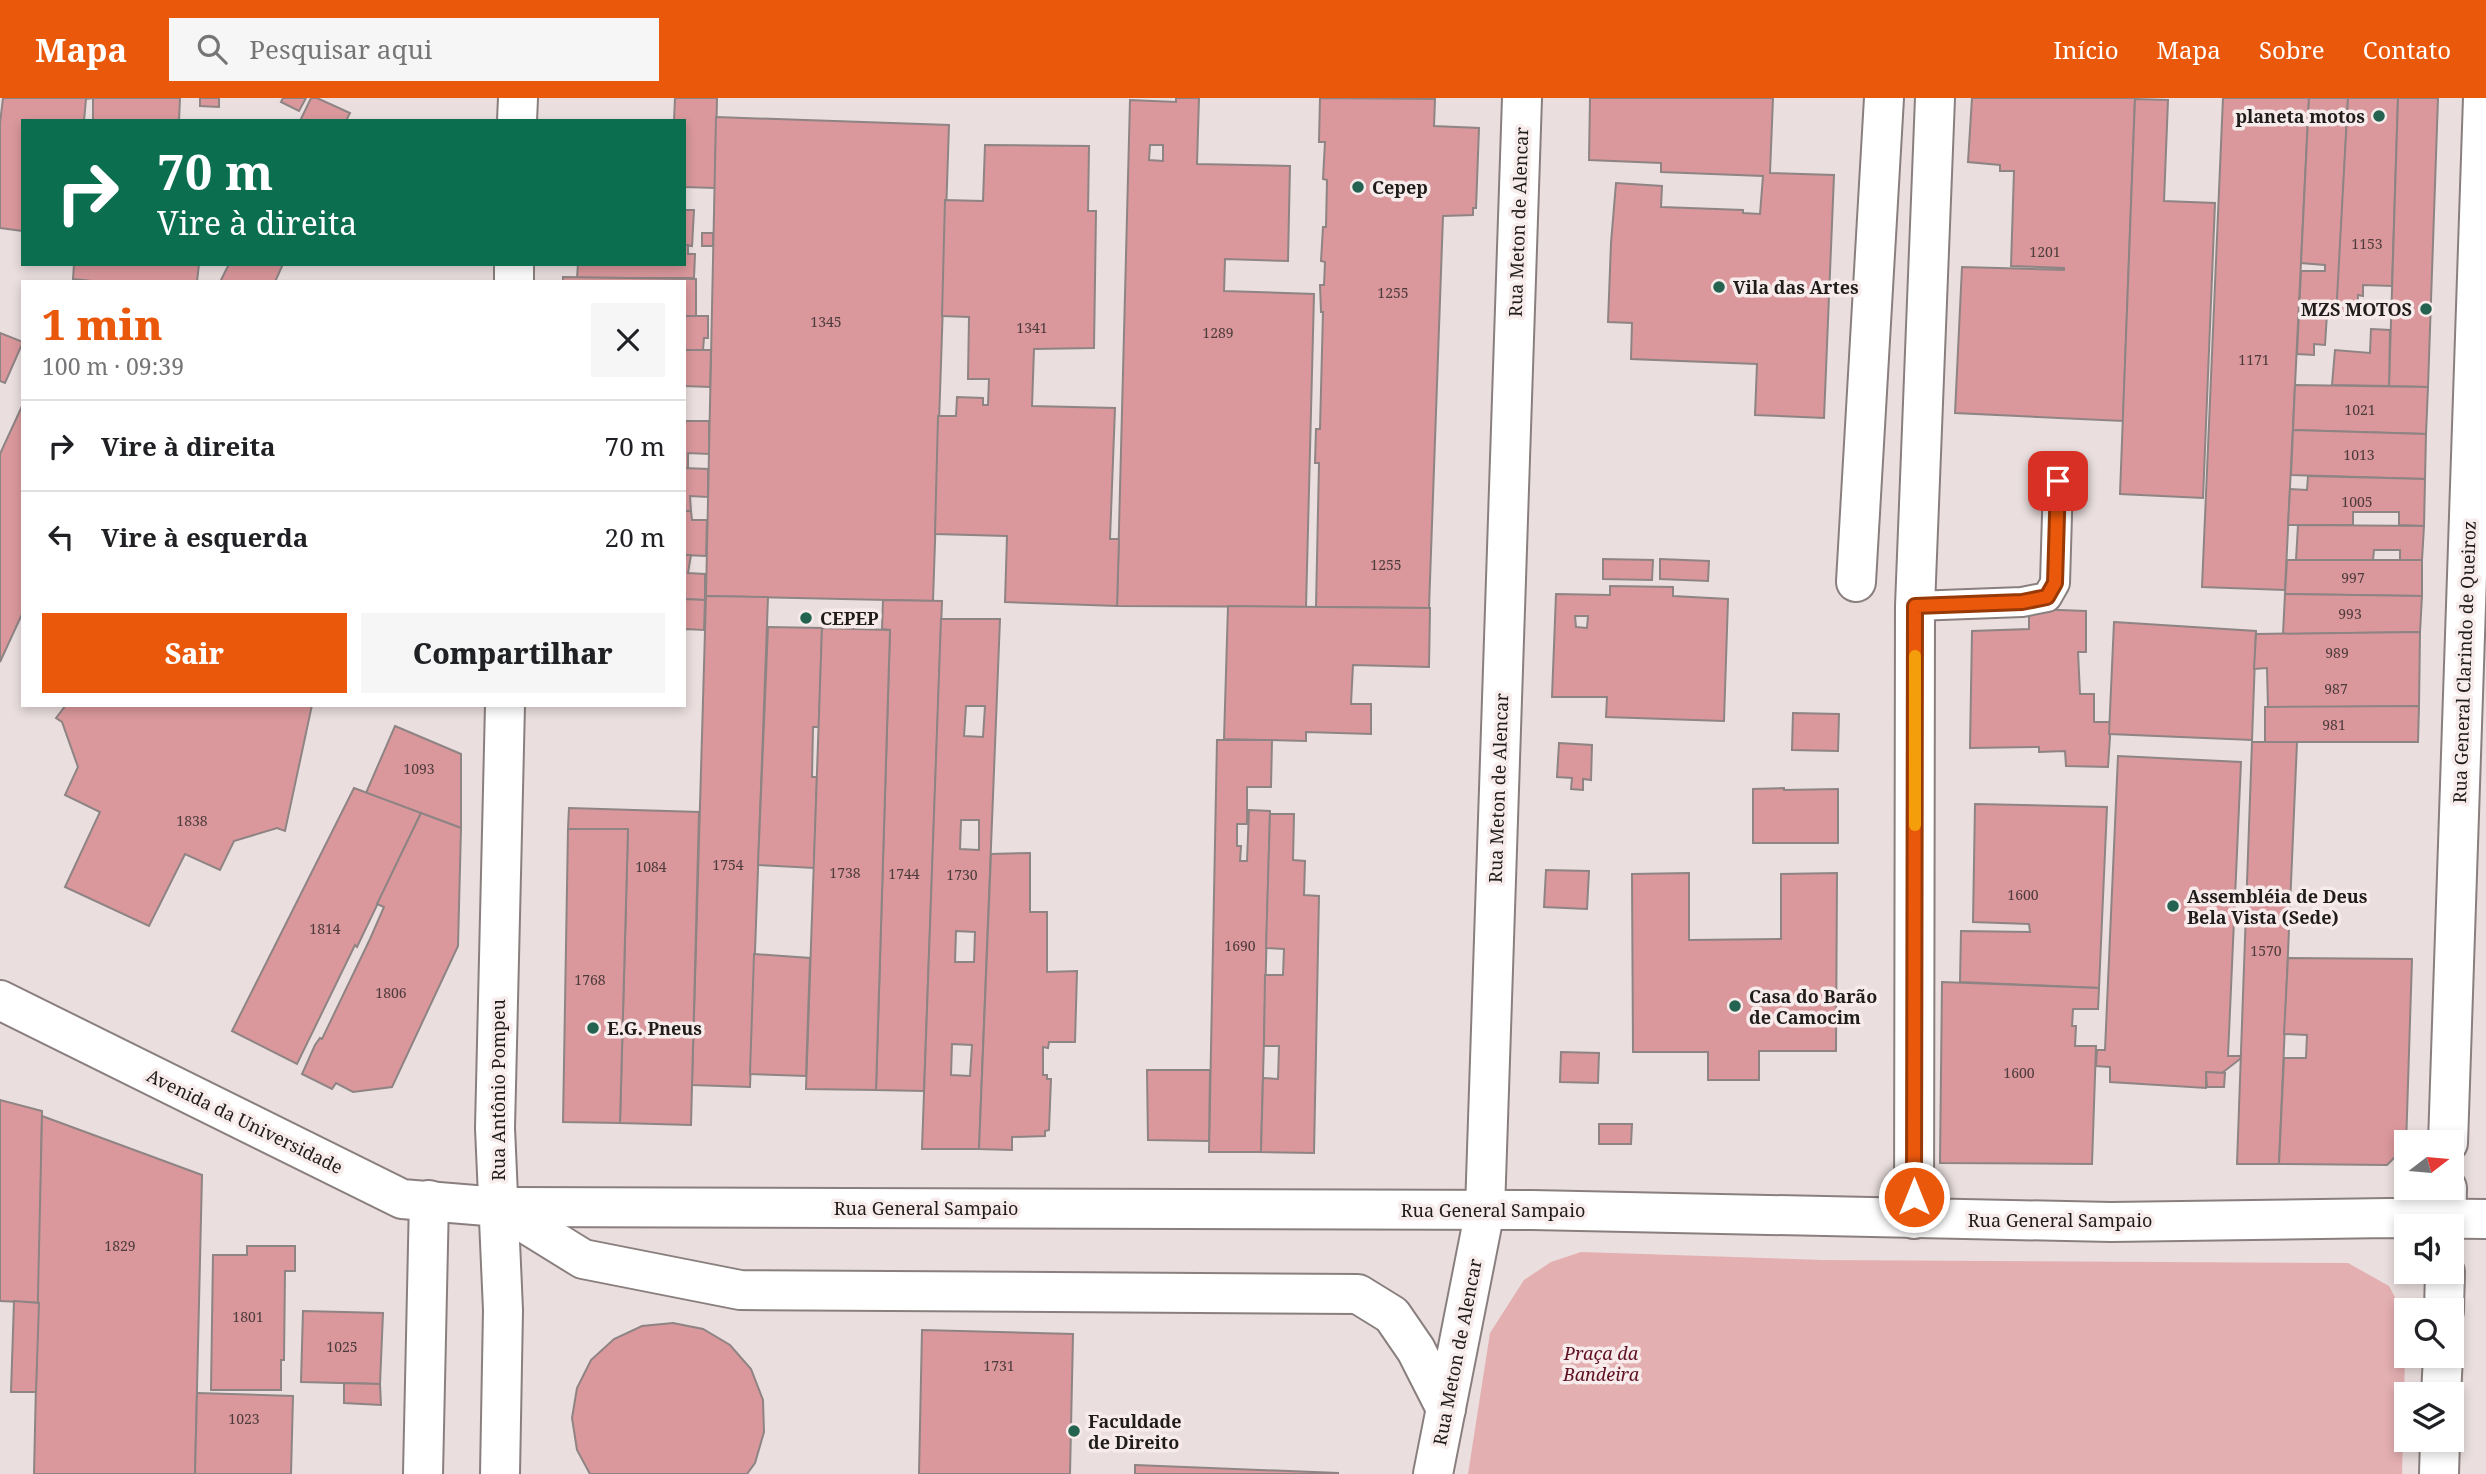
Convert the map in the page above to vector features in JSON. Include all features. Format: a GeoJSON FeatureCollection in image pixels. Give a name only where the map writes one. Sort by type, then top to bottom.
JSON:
{"type":"FeatureCollection","features":[{"type":"Feature","properties":{"kind":"street"},"geometry":{"type":"LineString","coordinates":[[517,119],[518,98]]}},
{"type":"Feature","properties":{"kind":"street","name":"Rua Meton de Alencar"},"geometry":{"type":"LineString","coordinates":[[1433,1474],[1485,1210],[1522,98]]}},
{"type":"Feature","properties":{"kind":"street"},"geometry":{"type":"LineString","coordinates":[[1856,582],[1884,98]]}},
{"type":"Feature","properties":{"kind":"street"},"geometry":{"type":"LineString","coordinates":[[1914,1219],[1915,606],[1935,98]]}},
{"type":"Feature","properties":{"kind":"street","name":"Rua General Clarindo de Queiroz"},"geometry":{"type":"LineString","coordinates":[[2448,1130],[2483,98]]}},
{"type":"Feature","properties":{"kind":"street","name":"Rua Antônio Pompeu"},"geometry":{"type":"LineString","coordinates":[[500,1474],[503,1310],[495,1128],[505,707]]}},
{"type":"Feature","properties":{"kind":"street","name":"Avenida da Universidade"},"geometry":{"type":"LineString","coordinates":[[0,1000],[402,1199],[499,1207]]}},
{"type":"Feature","properties":{"kind":"street"},"geometry":{"type":"LineString","coordinates":[[423,1474],[429,1200]]}},
{"type":"Feature","properties":{"kind":"street"},"geometry":{"type":"LineString","coordinates":[[499,1207],[583,1259],[740,1290],[1358,1294],[1392,1315],[1416,1350],[1446,1409]]}},
{"type":"Feature","properties":{"kind":"street","name":"Rua General Sampaio"},"geometry":{"type":"LineString","coordinates":[[499,1207],[1485,1210],[2111,1222],[2446,1211],[2486,1219]]}},
{"type":"Feature","properties":{"kind":"street"},"geometry":{"type":"LineString","coordinates":[[2439,1474],[2440,1452]]}},
{"type":"Feature","properties":{"kind":"lane"},"geometry":{"type":"LineString","coordinates":[[1915,606],[2022,602],[2047,597],[2055,583],[2058,481]]}},
{"type":"Feature","properties":{"kind":"green space","name":"Praça da Bandeira"},"geometry":{"type":"Polygon","coordinates":[[[1581,1252],[1822,1260],[2348,1263],[2389,1286],[2395,1298],[2394,1368],[2405,1368],[2404,1382],[2394,1382],[2394,1452],[2403,1452],[2402,1474],[1468,1474],[1490,1333],[1524,1280],[1551,1262],[1581,1252]]]}},
{"type":"Feature","properties":{"kind":"building"},"geometry":{"type":"Polygon","coordinates":[[[3,98],[93,98],[86,99],[84,119],[21,119],[21,231],[0,228],[0,123],[3,98]]]}},
{"type":"Feature","properties":{"kind":"building"},"geometry":{"type":"Polygon","coordinates":[[[93,98],[180,98],[179,119],[93,119],[93,98]]]}},
{"type":"Feature","properties":{"kind":"building"},"geometry":{"type":"Polygon","coordinates":[[[200,98],[219,98],[219,107],[200,106],[200,98]]]}},
{"type":"Feature","properties":{"kind":"building"},"geometry":{"type":"Polygon","coordinates":[[[283,98],[306,98],[299,111],[281,102],[283,98]]]}},
{"type":"Feature","properties":{"kind":"building"},"geometry":{"type":"Polygon","coordinates":[[[311,98],[317,98],[350,113],[347,119],[301,119],[311,98]]]}},
{"type":"Feature","properties":{"kind":"building"},"geometry":{"type":"Polygon","coordinates":[[[675,98],[717,98],[715,188],[686,187],[686,119],[674,119],[675,98]]]}},
{"type":"Feature","properties":{"kind":"building"},"geometry":{"type":"Polygon","coordinates":[[[1176,98],[1199,98],[1197,164],[1290,166],[1288,261],[1225,259],[1224,291],[1314,294],[1306,607],[1117,606],[1130,100],[1176,102],[1176,98]],[[1150,145],[1149,160],[1163,161],[1163,145],[1150,145]]]}},
{"type":"Feature","properties":{"kind":"building"},"geometry":{"type":"Polygon","coordinates":[[[1320,98],[1435,99],[1434,126],[1479,128],[1476,208],[1473,208],[1473,215],[1443,216],[1429,608],[1316,607],[1319,463],[1315,463],[1316,429],[1320,429],[1323,312],[1320,285],[1324,285],[1325,262],[1321,261],[1323,227],[1326,227],[1327,180],[1323,179],[1325,142],[1319,142],[1320,98]]]}},
{"type":"Feature","properties":{"kind":"building","name":"Vila das Artes"},"geometry":{"type":"Polygon","coordinates":[[[1590,98],[1773,98],[1770,173],[1834,175],[1824,418],[1755,415],[1757,364],[1631,359],[1632,323],[1608,322],[1616,183],[1662,186],[1661,207],[1743,210],[1743,213],[1760,214],[1763,176],[1661,172],[1661,163],[1589,160],[1590,98]]]}},
{"type":"Feature","properties":{"kind":"building"},"geometry":{"type":"Polygon","coordinates":[[[1972,98],[2135,98],[2123,421],[1955,413],[1962,267],[2064,270],[2011,266],[2014,171],[2000,171],[2000,165],[1968,162],[1972,98]]]}},
{"type":"Feature","properties":{"kind":"building"},"geometry":{"type":"Polygon","coordinates":[[[2223,98],[2309,98],[2285,590],[2202,587],[2223,98]]]}},
{"type":"Feature","properties":{"kind":"building"},"geometry":{"type":"Polygon","coordinates":[[[2309,98],[2348,98],[2337,314],[2327,314],[2325,345],[2314,344],[2314,355],[2297,354],[2301,271],[2325,271],[2325,265],[2301,263],[2309,98]]]}},
{"type":"Feature","properties":{"kind":"building"},"geometry":{"type":"Polygon","coordinates":[[[2348,98],[2398,98],[2392,286],[2363,285],[2363,296],[2358,295],[2357,316],[2336,316],[2348,98]]]}},
{"type":"Feature","properties":{"kind":"building"},"geometry":{"type":"Polygon","coordinates":[[[2398,98],[2438,98],[2428,387],[2389,386],[2398,98]]]}},
{"type":"Feature","properties":{"kind":"building"},"geometry":{"type":"Polygon","coordinates":[[[2135,99],[2168,100],[2164,201],[2215,203],[2203,498],[2120,494],[2135,99]]]}},
{"type":"Feature","properties":{"kind":"building"},"geometry":{"type":"Polygon","coordinates":[[[716,117],[949,125],[933,601],[706,596],[716,117]]]}},
{"type":"Feature","properties":{"kind":"building"},"geometry":{"type":"Polygon","coordinates":[[[985,145],[1089,146],[1088,211],[1096,211],[1094,348],[1034,349],[1032,406],[1115,408],[1110,539],[1119,539],[1117,606],[1005,602],[1007,536],[935,534],[938,416],[956,416],[957,397],[983,398],[983,405],[988,405],[989,379],[968,379],[969,317],[942,316],[945,200],[983,201],[985,145]]]}},
{"type":"Feature","properties":{"kind":"building"},"geometry":{"type":"Polygon","coordinates":[[[686,210],[694,210],[692,246],[686,245],[686,210]]]}},
{"type":"Feature","properties":{"kind":"building"},"geometry":{"type":"Polygon","coordinates":[[[702,233],[713,233],[713,246],[702,246],[702,233]]]}},
{"type":"Feature","properties":{"kind":"building"},"geometry":{"type":"Polygon","coordinates":[[[686,245],[688,254],[695,254],[694,278],[577,278],[578,266],[686,266],[686,245]]]}},
{"type":"Feature","properties":{"kind":"building"},"geometry":{"type":"Polygon","coordinates":[[[74,266],[199,266],[197,280],[73,279],[74,266]]]}},
{"type":"Feature","properties":{"kind":"building"},"geometry":{"type":"Polygon","coordinates":[[[228,266],[282,266],[276,280],[221,280],[228,266]]]}},
{"type":"Feature","properties":{"kind":"building"},"geometry":{"type":"Polygon","coordinates":[[[563,277],[696,279],[696,316],[686,316],[686,280],[563,280],[563,277]]]}},
{"type":"Feature","properties":{"kind":"building"},"geometry":{"type":"Polygon","coordinates":[[[686,316],[708,316],[708,338],[704,338],[703,350],[686,350],[686,316]]]}},
{"type":"Feature","properties":{"kind":"building"},"geometry":{"type":"Polygon","coordinates":[[[2371,329],[2390,330],[2389,386],[2332,385],[2335,350],[2370,353],[2371,329]]]}},
{"type":"Feature","properties":{"kind":"building"},"geometry":{"type":"Polygon","coordinates":[[[0,333],[21,341],[21,347],[5,383],[0,381],[0,333]]]}},
{"type":"Feature","properties":{"kind":"building"},"geometry":{"type":"Polygon","coordinates":[[[686,350],[711,350],[710,387],[686,386],[686,350]]]}},
{"type":"Feature","properties":{"kind":"building"},"geometry":{"type":"Polygon","coordinates":[[[2295,385],[2428,387],[2426,434],[2293,430],[2295,385]]]}},
{"type":"Feature","properties":{"kind":"building"},"geometry":{"type":"Polygon","coordinates":[[[21,408],[21,616],[0,662],[0,454],[21,408]]]}},
{"type":"Feature","properties":{"kind":"building"},"geometry":{"type":"Polygon","coordinates":[[[686,421],[709,421],[709,454],[688,453],[688,468],[686,421]]]}},
{"type":"Feature","properties":{"kind":"building"},"geometry":{"type":"Polygon","coordinates":[[[2293,430],[2426,434],[2425,479],[2291,475],[2293,430]]]}},
{"type":"Feature","properties":{"kind":"building"},"geometry":{"type":"Polygon","coordinates":[[[686,468],[708,469],[708,497],[690,496],[691,511],[686,511],[686,468]]]}},
{"type":"Feature","properties":{"kind":"building"},"geometry":{"type":"Polygon","coordinates":[[[2308,476],[2425,479],[2424,526],[2399,525],[2399,512],[2353,512],[2353,525],[2288,525],[2290,489],[2307,490],[2308,476]]]}},
{"type":"Feature","properties":{"kind":"building"},"geometry":{"type":"Polygon","coordinates":[[[686,511],[691,511],[692,520],[707,520],[706,556],[686,555],[686,511]]]}},
{"type":"Feature","properties":{"kind":"building"},"geometry":{"type":"Polygon","coordinates":[[[2298,525],[2424,526],[2422,560],[2400,560],[2400,550],[2374,550],[2373,560],[2296,560],[2298,525]]]}},
{"type":"Feature","properties":{"kind":"building"},"geometry":{"type":"Polygon","coordinates":[[[686,555],[691,555],[688,573],[705,574],[705,600],[686,599],[686,555]]]}},
{"type":"Feature","properties":{"kind":"building"},"geometry":{"type":"Polygon","coordinates":[[[1603,559],[1653,560],[1652,580],[1603,579],[1603,559]]]}},
{"type":"Feature","properties":{"kind":"building"},"geometry":{"type":"Polygon","coordinates":[[[1660,559],[1709,561],[1708,581],[1660,579],[1660,559]]]}},
{"type":"Feature","properties":{"kind":"building"},"geometry":{"type":"Polygon","coordinates":[[[2287,560],[2422,560],[2422,596],[2285,594],[2287,560]]]}},
{"type":"Feature","properties":{"kind":"building"},"geometry":{"type":"Polygon","coordinates":[[[1610,586],[1673,587],[1673,596],[1728,599],[1724,721],[1606,717],[1607,697],[1552,697],[1556,594],[1610,595],[1610,586]],[[1575,616],[1576,627],[1587,628],[1588,616],[1575,616]]]}},
{"type":"Feature","properties":{"kind":"building"},"geometry":{"type":"Polygon","coordinates":[[[2285,594],[2422,596],[2420,632],[2283,634],[2285,594]]]}},
{"type":"Feature","properties":{"kind":"building"},"geometry":{"type":"Polygon","coordinates":[[[706,596],[768,597],[750,1087],[692,1085],[706,596]]]}},
{"type":"Feature","properties":{"kind":"building"},"geometry":{"type":"Polygon","coordinates":[[[686,599],[705,600],[704,630],[686,629],[686,599]]]}},
{"type":"Feature","properties":{"kind":"building"},"geometry":{"type":"Polygon","coordinates":[[[883,600],[942,601],[924,1091],[876,1090],[890,630],[882,629],[883,600]]]}},
{"type":"Feature","properties":{"kind":"building"},"geometry":{"type":"Polygon","coordinates":[[[1228,606],[1430,608],[1429,667],[1353,665],[1351,704],[1371,704],[1371,734],[1306,732],[1306,741],[1224,739],[1228,606]]]}},
{"type":"Feature","properties":{"kind":"building"},"geometry":{"type":"Polygon","coordinates":[[[2029,609],[2086,611],[2086,652],[2078,652],[2080,694],[2094,694],[2094,722],[2111,722],[2108,767],[2066,766],[2065,751],[2039,752],[2039,747],[1970,748],[1972,631],[2029,629],[2029,609]]]}},
{"type":"Feature","properties":{"kind":"building"},"geometry":{"type":"Polygon","coordinates":[[[941,619],[1000,619],[979,1149],[922,1149],[941,619]],[[966,706],[964,736],[983,737],[985,706],[966,706]],[[961,820],[960,849],[979,850],[979,820],[961,820]],[[956,931],[955,962],[974,962],[975,932],[956,931]],[[952,1044],[951,1075],[970,1076],[972,1045],[952,1044]]]}},
{"type":"Feature","properties":{"kind":"building"},"geometry":{"type":"Polygon","coordinates":[[[2114,622],[2256,631],[2252,740],[2109,734],[2114,622]]]}},
{"type":"Feature","properties":{"kind":"building"},"geometry":{"type":"Polygon","coordinates":[[[768,627],[822,628],[819,727],[813,727],[812,777],[817,777],[814,868],[758,865],[768,627]]]}},
{"type":"Feature","properties":{"kind":"building"},"geometry":{"type":"Polygon","coordinates":[[[822,628],[890,630],[876,1090],[806,1089],[822,628]]]}},
{"type":"Feature","properties":{"kind":"building"},"geometry":{"type":"Polygon","coordinates":[[[2420,632],[2419,706],[2268,708],[2267,668],[2254,669],[2256,634],[2420,632]]]}},
{"type":"Feature","properties":{"kind":"building"},"geometry":{"type":"Polygon","coordinates":[[[2419,706],[2418,742],[2265,742],[2265,707],[2419,706]]]}},
{"type":"Feature","properties":{"kind":"building"},"geometry":{"type":"Polygon","coordinates":[[[64,707],[312,707],[285,831],[277,828],[234,841],[220,870],[185,854],[149,926],[65,887],[100,812],[65,795],[78,767],[62,722],[56,718],[64,707]]]}},
{"type":"Feature","properties":{"kind":"building"},"geometry":{"type":"Polygon","coordinates":[[[1793,713],[1839,714],[1838,751],[1792,750],[1793,713]]]}},
{"type":"Feature","properties":{"kind":"building"},"geometry":{"type":"Polygon","coordinates":[[[395,726],[461,754],[461,828],[366,793],[395,726]]]}},
{"type":"Feature","properties":{"kind":"building"},"geometry":{"type":"Polygon","coordinates":[[[1217,740],[1272,740],[1271,787],[1247,787],[1247,824],[1237,824],[1237,846],[1241,846],[1240,861],[1247,861],[1249,810],[1270,811],[1261,1152],[1209,1152],[1217,740]]]}},
{"type":"Feature","properties":{"kind":"building"},"geometry":{"type":"Polygon","coordinates":[[[2252,742],[2297,742],[2279,1164],[2237,1164],[2252,742]]]}},
{"type":"Feature","properties":{"kind":"building"},"geometry":{"type":"Polygon","coordinates":[[[1559,743],[1592,745],[1591,780],[1583,779],[1583,790],[1571,789],[1572,778],[1557,777],[1559,743]]]}},
{"type":"Feature","properties":{"kind":"building","name":"Assembléia de Deus Bela Vista (Sede)"},"geometry":{"type":"Polygon","coordinates":[[[2118,756],[2241,762],[2228,1056],[2241,1056],[2222,1073],[2206,1072],[2206,1088],[2110,1082],[2110,1067],[2096,1066],[2097,1050],[2105,1050],[2118,756]]]}},
{"type":"Feature","properties":{"kind":"building"},"geometry":{"type":"Polygon","coordinates":[[[354,788],[421,813],[297,1064],[232,1031],[354,788]]]}},
{"type":"Feature","properties":{"kind":"building"},"geometry":{"type":"Polygon","coordinates":[[[1753,789],[1838,789],[1838,843],[1753,843],[1753,789]]]}},
{"type":"Feature","properties":{"kind":"building"},"geometry":{"type":"Polygon","coordinates":[[[1975,804],[2107,807],[2099,988],[1960,982],[1961,931],[2030,932],[2029,924],[1973,922],[1975,804]]]}},
{"type":"Feature","properties":{"kind":"building"},"geometry":{"type":"Polygon","coordinates":[[[569,808],[699,812],[691,1125],[620,1123],[628,829],[568,829],[569,808]]]}},
{"type":"Feature","properties":{"kind":"building"},"geometry":{"type":"Polygon","coordinates":[[[421,813],[461,828],[458,946],[392,1087],[353,1092],[336,1083],[332,1089],[302,1074],[315,1045],[322,1039],[370,939],[384,907],[377,904],[421,813]]]}},
{"type":"Feature","properties":{"kind":"building"},"geometry":{"type":"Polygon","coordinates":[[[1270,814],[1294,814],[1293,860],[1305,861],[1304,895],[1319,896],[1314,1153],[1261,1152],[1263,1078],[1278,1079],[1279,1046],[1264,1046],[1265,975],[1283,975],[1284,949],[1266,948],[1270,814]]]}},
{"type":"Feature","properties":{"kind":"building","name":"E.G. Pneus"},"geometry":{"type":"Polygon","coordinates":[[[568,829],[628,829],[620,1123],[563,1122],[568,829]]]}},
{"type":"Feature","properties":{"kind":"building"},"geometry":{"type":"Polygon","coordinates":[[[1030,853],[1030,912],[1047,912],[1047,972],[1077,971],[1075,1042],[1049,1042],[1048,1048],[1043,1047],[1043,1075],[1051,1079],[1049,1130],[1045,1131],[1045,1136],[1012,1137],[1012,1150],[979,1149],[991,854],[1030,853]]]}},
{"type":"Feature","properties":{"kind":"building"},"geometry":{"type":"Polygon","coordinates":[[[1546,870],[1589,871],[1587,909],[1544,907],[1546,870]]]}},
{"type":"Feature","properties":{"kind":"building","name":"Casa do Barão de Camocim"},"geometry":{"type":"Polygon","coordinates":[[[1689,873],[1689,940],[1781,939],[1781,874],[1837,873],[1836,1051],[1759,1051],[1759,1080],[1708,1080],[1708,1052],[1633,1052],[1632,874],[1689,873]]]}},
{"type":"Feature","properties":{"kind":"building"},"geometry":{"type":"Polygon","coordinates":[[[754,954],[810,958],[806,1076],[750,1074],[754,954]]]}},
{"type":"Feature","properties":{"kind":"building"},"geometry":{"type":"Polygon","coordinates":[[[2288,958],[2412,959],[2407,1130],[2394,1130],[2394,1158],[2387,1165],[2279,1164],[2284,1058],[2306,1058],[2307,1035],[2284,1034],[2288,958]]]}},
{"type":"Feature","properties":{"kind":"building"},"geometry":{"type":"Polygon","coordinates":[[[1942,982],[2099,988],[2098,1009],[2073,1009],[2072,1026],[2076,1026],[2075,1046],[2096,1046],[2092,1164],[1940,1163],[1942,982]]]}},
{"type":"Feature","properties":{"kind":"building"},"geometry":{"type":"Polygon","coordinates":[[[1561,1052],[1599,1053],[1598,1083],[1560,1082],[1561,1052]]]}},
{"type":"Feature","properties":{"kind":"building"},"geometry":{"type":"Polygon","coordinates":[[[1147,1070],[1210,1070],[1209,1141],[1148,1140],[1147,1070]]]}},
{"type":"Feature","properties":{"kind":"building"},"geometry":{"type":"Polygon","coordinates":[[[2206,1072],[2225,1073],[2224,1087],[2207,1087],[2206,1072]]]}},
{"type":"Feature","properties":{"kind":"building"},"geometry":{"type":"Polygon","coordinates":[[[0,1100],[42,1111],[39,1303],[0,1301],[0,1100]]]}},
{"type":"Feature","properties":{"kind":"building"},"geometry":{"type":"Polygon","coordinates":[[[42,1116],[202,1175],[195,1474],[34,1474],[42,1116]]]}},
{"type":"Feature","properties":{"kind":"building"},"geometry":{"type":"Polygon","coordinates":[[[1599,1124],[1632,1124],[1631,1144],[1599,1144],[1599,1124]]]}},
{"type":"Feature","properties":{"kind":"building"},"geometry":{"type":"Polygon","coordinates":[[[247,1246],[295,1246],[295,1271],[285,1271],[281,1390],[211,1390],[213,1255],[247,1255],[247,1246]]]}},
{"type":"Feature","properties":{"kind":"building"},"geometry":{"type":"Polygon","coordinates":[[[14,1301],[39,1303],[36,1392],[11,1392],[14,1301]]]}},
{"type":"Feature","properties":{"kind":"building"},"geometry":{"type":"Polygon","coordinates":[[[303,1311],[383,1313],[380,1384],[301,1382],[303,1311]]]}},
{"type":"Feature","properties":{"kind":"building"},"geometry":{"type":"Polygon","coordinates":[[[673,1323],[703,1329],[730,1345],[751,1369],[763,1400],[764,1432],[755,1463],[747,1474],[590,1474],[577,1450],[572,1418],[577,1388],[591,1360],[614,1339],[642,1326],[673,1323]]]}},
{"type":"Feature","properties":{"kind":"building"},"geometry":{"type":"Polygon","coordinates":[[[922,1330],[1073,1334],[1070,1474],[919,1474],[922,1330]]]}},
{"type":"Feature","properties":{"kind":"building"},"geometry":{"type":"Polygon","coordinates":[[[344,1383],[380,1384],[381,1405],[344,1403],[344,1383]]]}},
{"type":"Feature","properties":{"kind":"building"},"geometry":{"type":"Polygon","coordinates":[[[197,1393],[293,1396],[291,1474],[195,1474],[197,1393]]]}},
{"type":"Feature","properties":{"kind":"building"},"geometry":{"type":"Polygon","coordinates":[[[1135,1465],[1338,1473],[1338,1474],[1135,1474],[1135,1465]]]}},
{"type":"Feature","properties":{"kind":"slow traffic"},"geometry":{"type":"LineString","coordinates":[[1915,656],[1915,825]]}},
{"type":"Feature","properties":{"kind":"place","name":"planeta motos"},"geometry":{"type":"Point","coordinates":[2379,116]}},
{"type":"Feature","properties":{"kind":"place","name":"Cepep"},"geometry":{"type":"Point","coordinates":[1358,187]}},
{"type":"Feature","properties":{"kind":"place","name":"Vila das Artes"},"geometry":{"type":"Point","coordinates":[1719,287]}},
{"type":"Feature","properties":{"kind":"place","name":"MZS MOTOS"},"geometry":{"type":"Point","coordinates":[2426,309]}},
{"type":"Feature","properties":{"kind":"place","name":"CEPEP"},"geometry":{"type":"Point","coordinates":[806,618]}},
{"type":"Feature","properties":{"kind":"place","name":"Assembléia de Deus Bela Vista (Sede)"},"geometry":{"type":"Point","coordinates":[2173,906]}},
{"type":"Feature","properties":{"kind":"place","name":"Casa do Barão de Camocim"},"geometry":{"type":"Point","coordinates":[1735,1006]}},
{"type":"Feature","properties":{"kind":"place","name":"E.G. Pneus"},"geometry":{"type":"Point","coordinates":[593,1028]}},
{"type":"Feature","properties":{"kind":"place","name":"Faculdade de Direito"},"geometry":{"type":"Point","coordinates":[1074,1431]}},
{"type":"Feature","properties":{"kind":"route"},"geometry":{"type":"LineString","coordinates":[[1914,1197],[1915,606],[2022,602],[2047,597],[2055,583],[2058,481]]}}]}
